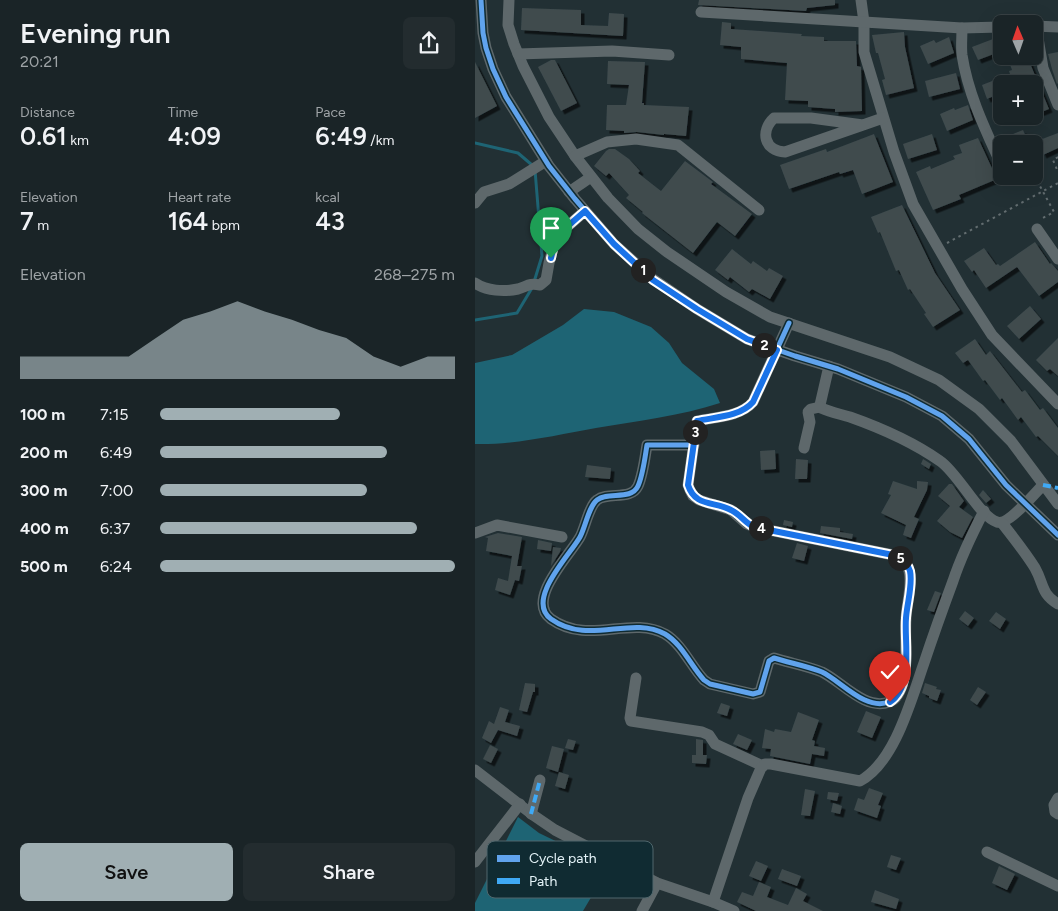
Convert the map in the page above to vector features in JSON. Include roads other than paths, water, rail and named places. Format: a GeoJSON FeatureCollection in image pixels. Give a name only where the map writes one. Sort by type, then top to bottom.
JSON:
{"type":"FeatureCollection","features":[{"type":"Feature","properties":{"kind":"street"},"geometry":{"type":"LineString","coordinates":[[481,0],[483,33],[493,69],[541,164],[569,192],[614,244],[653,280],[747,339],[829,366],[906,397],[942,416],[969,440],[1006,485],[1013,514],[1045,593],[1049,599],[1058,604]]}},
{"type":"Feature","properties":{"kind":"street"},"geometry":{"type":"LineString","coordinates":[[509,0],[509,25],[519,54],[549,117],[591,177],[638,229],[667,252],[726,292],[770,317],[890,357],[939,380],[979,408],[1011,441],[1037,473],[1043,485],[1058,504]]}},
{"type":"Feature","properties":{"kind":"street"},"geometry":{"type":"LineString","coordinates":[[874,0],[862,3],[864,52],[883,118],[913,204],[962,289],[992,335],[1058,404]]}},
{"type":"Feature","properties":{"kind":"street"},"geometry":{"type":"LineString","coordinates":[[701,12],[962,28],[993,27]]}},
{"type":"Feature","properties":{"kind":"street"},"geometry":{"type":"LineString","coordinates":[[1043,26],[1058,27]]}},
{"type":"Feature","properties":{"kind":"street"},"geometry":{"type":"LineString","coordinates":[[962,28],[962,53],[968,81],[980,118],[993,146]]}},
{"type":"Feature","properties":{"kind":"street"},"geometry":{"type":"LineString","coordinates":[[519,54],[612,51],[669,55]]}},
{"type":"Feature","properties":{"kind":"street"},"geometry":{"type":"LineString","coordinates":[[1042,65],[1058,105]]}},
{"type":"Feature","properties":{"kind":"street"},"geometry":{"type":"LineString","coordinates":[[863,125],[811,118],[775,118],[767,125],[766,137],[768,144],[774,149],[785,152],[863,125],[883,118]]}},
{"type":"Feature","properties":{"kind":"street"},"geometry":{"type":"LineString","coordinates":[[575,156],[607,142],[636,139],[678,145],[759,210]]}},
{"type":"Feature","properties":{"kind":"street"},"geometry":{"type":"LineString","coordinates":[[475,203],[485,192],[509,184],[541,164]]}},
{"type":"Feature","properties":{"kind":"street"},"geometry":{"type":"LineString","coordinates":[[569,192],[591,177]]}},
{"type":"Feature","properties":{"kind":"street"},"geometry":{"type":"LineString","coordinates":[[475,283],[491,290],[505,290],[516,289],[546,280],[555,241],[560,233],[585,211]]}},
{"type":"Feature","properties":{"kind":"street"},"geometry":{"type":"LineString","coordinates":[[1037,229],[1058,258]]}},
{"type":"Feature","properties":{"kind":"street"},"geometry":{"type":"LineString","coordinates":[[694,445],[647,445],[638,487],[631,493],[602,497],[595,502],[579,538],[547,585],[543,605],[544,612],[555,622],[584,631],[596,632],[639,628],[651,629],[665,634],[674,642],[704,680],[710,684],[753,694],[760,692],[769,661],[774,658],[824,673],[867,701],[881,704],[890,702],[900,692],[905,673],[906,618],[910,577],[906,561],[898,556],[754,527],[747,524],[731,510],[699,500],[693,496],[688,485],[694,445],[697,421],[741,412],[748,408],[753,402],[789,324]]}},
{"type":"Feature","properties":{"kind":"street"},"geometry":{"type":"LineString","coordinates":[[820,407],[829,366]]}},
{"type":"Feature","properties":{"kind":"street"},"geometry":{"type":"LineString","coordinates":[[804,448],[809,422],[808,412],[811,408],[820,407],[893,434],[941,461],[949,468],[983,512],[996,522],[1013,514],[1043,485]]}},
{"type":"Feature","properties":{"kind":"street"},"geometry":{"type":"LineString","coordinates":[[1043,485],[1058,488]]}},
{"type":"Feature","properties":{"kind":"street"},"geometry":{"type":"LineString","coordinates":[[636,678],[631,721],[702,732],[709,735],[715,744],[763,766],[771,764],[860,781],[877,768],[896,738],[910,704],[952,582],[983,512]]}},
{"type":"Feature","properties":{"kind":"street"},"geometry":{"type":"LineString","coordinates":[[1013,514],[1058,536]]}},
{"type":"Feature","properties":{"kind":"street"},"geometry":{"type":"LineString","coordinates":[[475,533],[497,525],[562,537]]}},
{"type":"Feature","properties":{"kind":"street"},"geometry":{"type":"LineString","coordinates":[[713,902],[748,798],[763,766]]}},
{"type":"Feature","properties":{"kind":"street"},"geometry":{"type":"LineString","coordinates":[[475,770],[531,814],[576,841]]}},
{"type":"Feature","properties":{"kind":"street"},"geometry":{"type":"LineString","coordinates":[[531,814],[540,780]]}},
{"type":"Feature","properties":{"kind":"street"},"geometry":{"type":"LineString","coordinates":[[1058,798],[1054,805],[1055,812],[1058,814]]}},
{"type":"Feature","properties":{"kind":"street"},"geometry":{"type":"LineString","coordinates":[[491,841],[520,804]]}},
{"type":"Feature","properties":{"kind":"street"},"geometry":{"type":"LineString","coordinates":[[475,862],[487,847]]}},
{"type":"Feature","properties":{"kind":"street"},"geometry":{"type":"LineString","coordinates":[[987,852],[1058,886]]}},
{"type":"Feature","properties":{"kind":"street"},"geometry":{"type":"LineString","coordinates":[[653,881],[734,911]]}},
{"type":"Feature","properties":{"kind":"street"},"geometry":{"type":"LineString","coordinates":[[653,890],[657,883]]}},
{"type":"Feature","properties":{"kind":"street"},"geometry":{"type":"LineString","coordinates":[[642,911],[649,898]]}},
{"type":"Feature","properties":{"kind":"water"},"geometry":{"type":"Polygon","coordinates":[[[584,309],[614,312],[651,327],[669,343],[682,363],[714,389],[720,403],[674,415],[536,439],[475,444],[475,363],[512,355],[563,325],[584,309]]]}},
{"type":"Feature","properties":{"kind":"water"},"geometry":{"type":"Polygon","coordinates":[[[518,817],[539,833],[555,841],[506,841],[518,817]]]}},
{"type":"Feature","properties":{"kind":"water"},"geometry":{"type":"Polygon","coordinates":[[[487,879],[487,898],[591,898],[583,911],[475,911],[475,903],[487,879]]]}},
{"type":"Feature","properties":{"kind":"waterway"},"geometry":{"type":"LineString","coordinates":[[475,143],[518,153],[532,165]]}},
{"type":"Feature","properties":{"kind":"waterway"},"geometry":{"type":"LineString","coordinates":[[534,282],[542,256],[535,170]]}},
{"type":"Feature","properties":{"kind":"waterway"},"geometry":{"type":"LineString","coordinates":[[475,320],[517,313],[532,288]]}}]}
